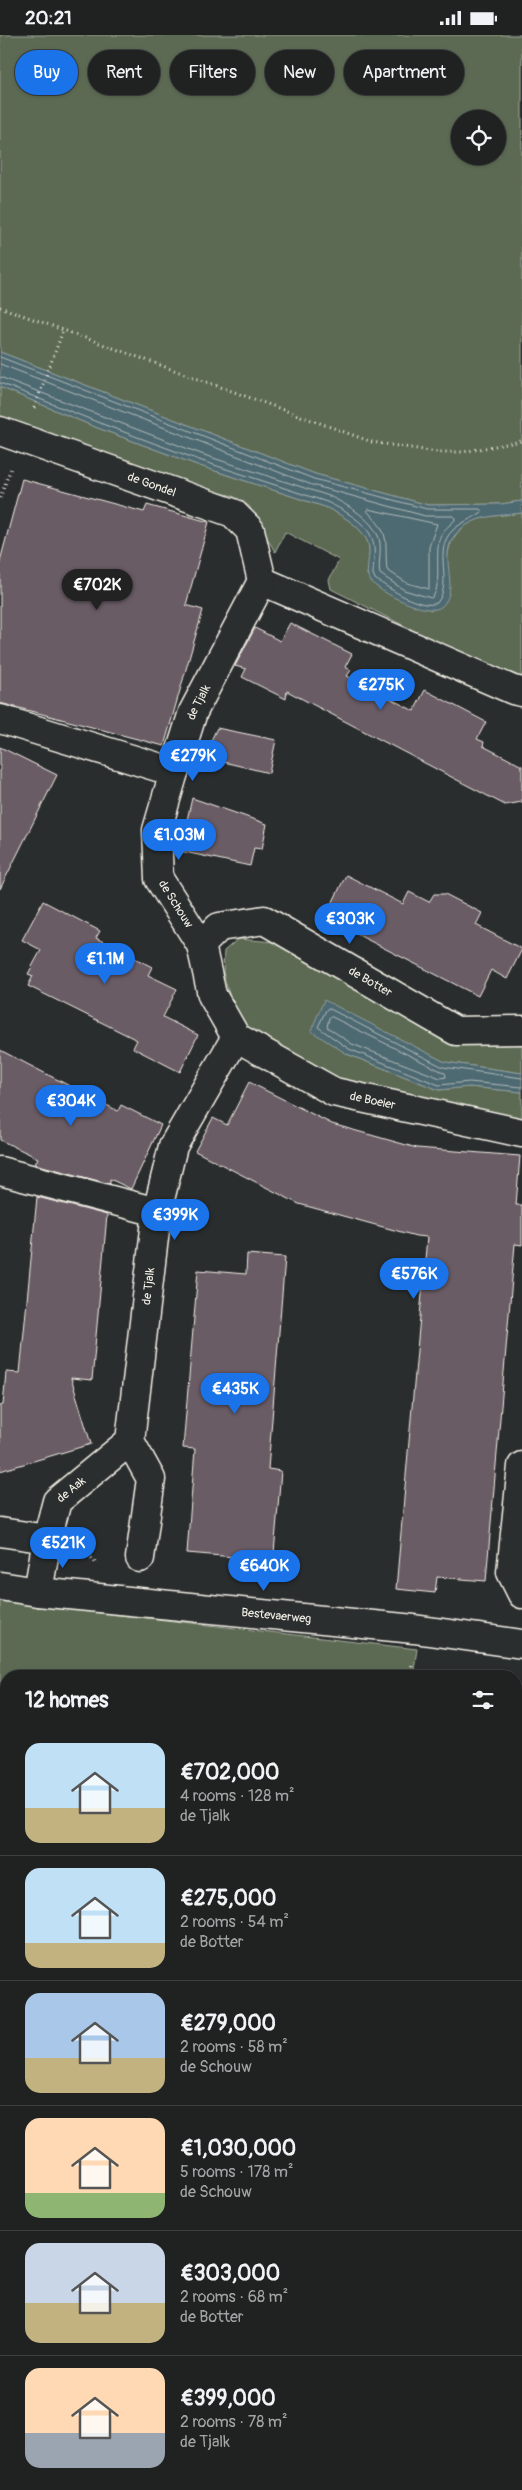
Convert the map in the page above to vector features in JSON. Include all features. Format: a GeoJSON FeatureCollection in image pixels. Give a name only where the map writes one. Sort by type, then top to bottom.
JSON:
{"type":"FeatureCollection","features":[{"type":"Feature","properties":{"kind":"street","name":"de Gondel"},"geometry":{"type":"LineString","coordinates":[[0,431],[233,513],[250,530],[262,581]]}},
{"type":"Feature","properties":{"kind":"street"},"geometry":{"type":"LineString","coordinates":[[262,581],[513,690],[522,692]]}},
{"type":"Feature","properties":{"kind":"street","name":"de Tjalk"},"geometry":{"type":"LineString","coordinates":[[174,772],[193,712],[262,581]]}},
{"type":"Feature","properties":{"kind":"street"},"geometry":{"type":"LineString","coordinates":[[0,719],[174,772]]}},
{"type":"Feature","properties":{"kind":"street","name":"de Schouw"},"geometry":{"type":"LineString","coordinates":[[174,772],[157,830],[159,879],[202,945]]}},
{"type":"Feature","properties":{"kind":"street","name":"de Botter"},"geometry":{"type":"LineString","coordinates":[[202,945],[219,927],[264,920],[456,1031],[522,1030]]}},
{"type":"Feature","properties":{"kind":"street"},"geometry":{"type":"LineString","coordinates":[[202,945],[212,995],[236,1037]]}},
{"type":"Feature","properties":{"kind":"street","name":"de Tjalk"},"geometry":{"type":"LineString","coordinates":[[130,1441],[156,1212],[174,1146],[236,1037]]}},
{"type":"Feature","properties":{"kind":"street","name":"de Boeier"},"geometry":{"type":"LineString","coordinates":[[236,1037],[334,1092],[522,1133]]}},
{"type":"Feature","properties":{"kind":"street"},"geometry":{"type":"LineString","coordinates":[[0,1171],[156,1212]]}},
{"type":"Feature","properties":{"kind":"street"},"geometry":{"type":"LineString","coordinates":[[130,1441],[151,1479],[140,1558]]}},
{"type":"Feature","properties":{"kind":"street","name":"de Aak"},"geometry":{"type":"LineString","coordinates":[[47,1539],[57,1501],[130,1441]]}},
{"type":"Feature","properties":{"kind":"street"},"geometry":{"type":"LineString","coordinates":[[522,1467],[511,1571],[522,1594]]}},
{"type":"Feature","properties":{"kind":"street"},"geometry":{"type":"LineString","coordinates":[[0,1532],[47,1539],[38,1592]]}},
{"type":"Feature","properties":{"kind":"street","name":"Bestevaerweg"},"geometry":{"type":"LineString","coordinates":[[0,1586],[38,1592],[385,1626],[522,1644]]}},
{"type":"Feature","properties":{"kind":"path"},"geometry":{"type":"LineString","coordinates":[[0,307],[372,442],[436,452],[463,453],[522,441]]}},
{"type":"Feature","properties":{"kind":"path"},"geometry":{"type":"LineString","coordinates":[[34,407],[63,331]]}},
{"type":"Feature","properties":{"kind":"green space"},"geometry":{"type":"Polygon","coordinates":[[[0,35],[522,35],[522,501],[501,504],[428,505],[315,474],[0,352],[0,35]]]}},
{"type":"Feature","properties":{"kind":"green space"},"geometry":{"type":"Polygon","coordinates":[[[0,387],[95,427],[200,466],[331,510],[350,521],[365,537],[369,550],[367,575],[431,610],[441,604],[446,595],[448,556],[451,543],[460,530],[481,518],[522,513],[522,683],[508,678],[331,589],[329,580],[339,560],[285,532],[275,552],[249,506],[233,496],[95,461],[85,445],[22,428],[0,416],[0,387]]]}},
{"type":"Feature","properties":{"kind":"green space"},"geometry":{"type":"Polygon","coordinates":[[[238,939],[275,942],[444,1036],[504,1045],[522,1042],[522,1073],[445,1062],[386,1033],[347,1054],[439,1090],[469,1087],[522,1092],[522,1118],[364,1093],[256,1037],[237,1022],[223,973],[224,951],[238,939]]]}},
{"type":"Feature","properties":{"kind":"green space"},"geometry":{"type":"Polygon","coordinates":[[[0,1601],[417,1649],[414,1670],[0,1670],[0,1601]]]}},
{"type":"Feature","properties":{"kind":"water"},"geometry":{"type":"Polygon","coordinates":[[[0,352],[315,474],[428,505],[501,504],[522,501],[522,513],[482,518],[461,529],[452,540],[448,551],[450,587],[448,598],[441,607],[435,609],[415,606],[382,591],[370,580],[368,574],[368,543],[361,531],[344,517],[325,507],[200,466],[95,427],[0,387],[0,352]]]}},
{"type":"Feature","properties":{"kind":"water"},"geometry":{"type":"Polygon","coordinates":[[[324,1000],[445,1062],[522,1073],[522,1092],[469,1087],[439,1090],[347,1054],[311,1031],[324,1000]]]}},
{"type":"Feature","properties":{"kind":"building"},"geometry":{"type":"Polygon","coordinates":[[[22,479],[144,512],[147,505],[209,522],[186,605],[203,610],[164,746],[0,703],[0,561],[22,479]]]}},
{"type":"Feature","properties":{"kind":"building"},"geometry":{"type":"Polygon","coordinates":[[[290,623],[352,654],[345,667],[351,670],[347,676],[414,711],[425,690],[486,722],[477,739],[484,742],[483,746],[522,766],[522,802],[505,805],[287,691],[286,699],[242,677],[246,669],[235,666],[255,628],[280,641],[290,623]]]}},
{"type":"Feature","properties":{"kind":"building"},"geometry":{"type":"Polygon","coordinates":[[[217,728],[276,740],[269,773],[203,757],[217,728]]]}},
{"type":"Feature","properties":{"kind":"building"},"geometry":{"type":"Polygon","coordinates":[[[0,747],[57,775],[0,889],[0,747]]]}},
{"type":"Feature","properties":{"kind":"building"},"geometry":{"type":"Polygon","coordinates":[[[192,798],[267,824],[262,849],[254,848],[250,866],[180,851],[192,798]]]}},
{"type":"Feature","properties":{"kind":"building"},"geometry":{"type":"Polygon","coordinates":[[[346,875],[403,904],[409,892],[429,902],[434,894],[445,894],[482,913],[476,925],[522,949],[507,979],[491,970],[478,996],[325,918],[346,875]]]}},
{"type":"Feature","properties":{"kind":"building"},"geometry":{"type":"Polygon","coordinates":[[[43,901],[100,931],[96,938],[152,967],[148,975],[177,989],[163,1017],[198,1035],[180,1072],[133,1048],[137,1040],[28,986],[33,976],[28,974],[41,950],[22,940],[43,901]]]}},
{"type":"Feature","properties":{"kind":"building"},"geometry":{"type":"Polygon","coordinates":[[[0,1050],[118,1111],[121,1105],[161,1125],[131,1189],[110,1179],[110,1184],[35,1164],[38,1158],[0,1140],[0,1050]]]}},
{"type":"Feature","properties":{"kind":"building"},"geometry":{"type":"Polygon","coordinates":[[[249,1082],[332,1124],[417,1148],[520,1156],[516,1205],[522,1205],[522,1245],[515,1244],[486,1581],[437,1577],[435,1593],[396,1589],[427,1237],[416,1236],[299,1204],[195,1151],[213,1118],[227,1125],[249,1082]]]}},
{"type":"Feature","properties":{"kind":"building"},"geometry":{"type":"Polygon","coordinates":[[[37,1197],[107,1215],[92,1380],[71,1378],[91,1444],[0,1471],[0,1406],[3,1405],[6,1372],[20,1373],[37,1197]]]}},
{"type":"Feature","properties":{"kind":"building"},"geometry":{"type":"Polygon","coordinates":[[[247,1254],[285,1257],[268,1469],[281,1471],[272,1577],[233,1574],[234,1557],[187,1553],[195,1449],[183,1448],[198,1270],[246,1274],[247,1254]]]}}]}
